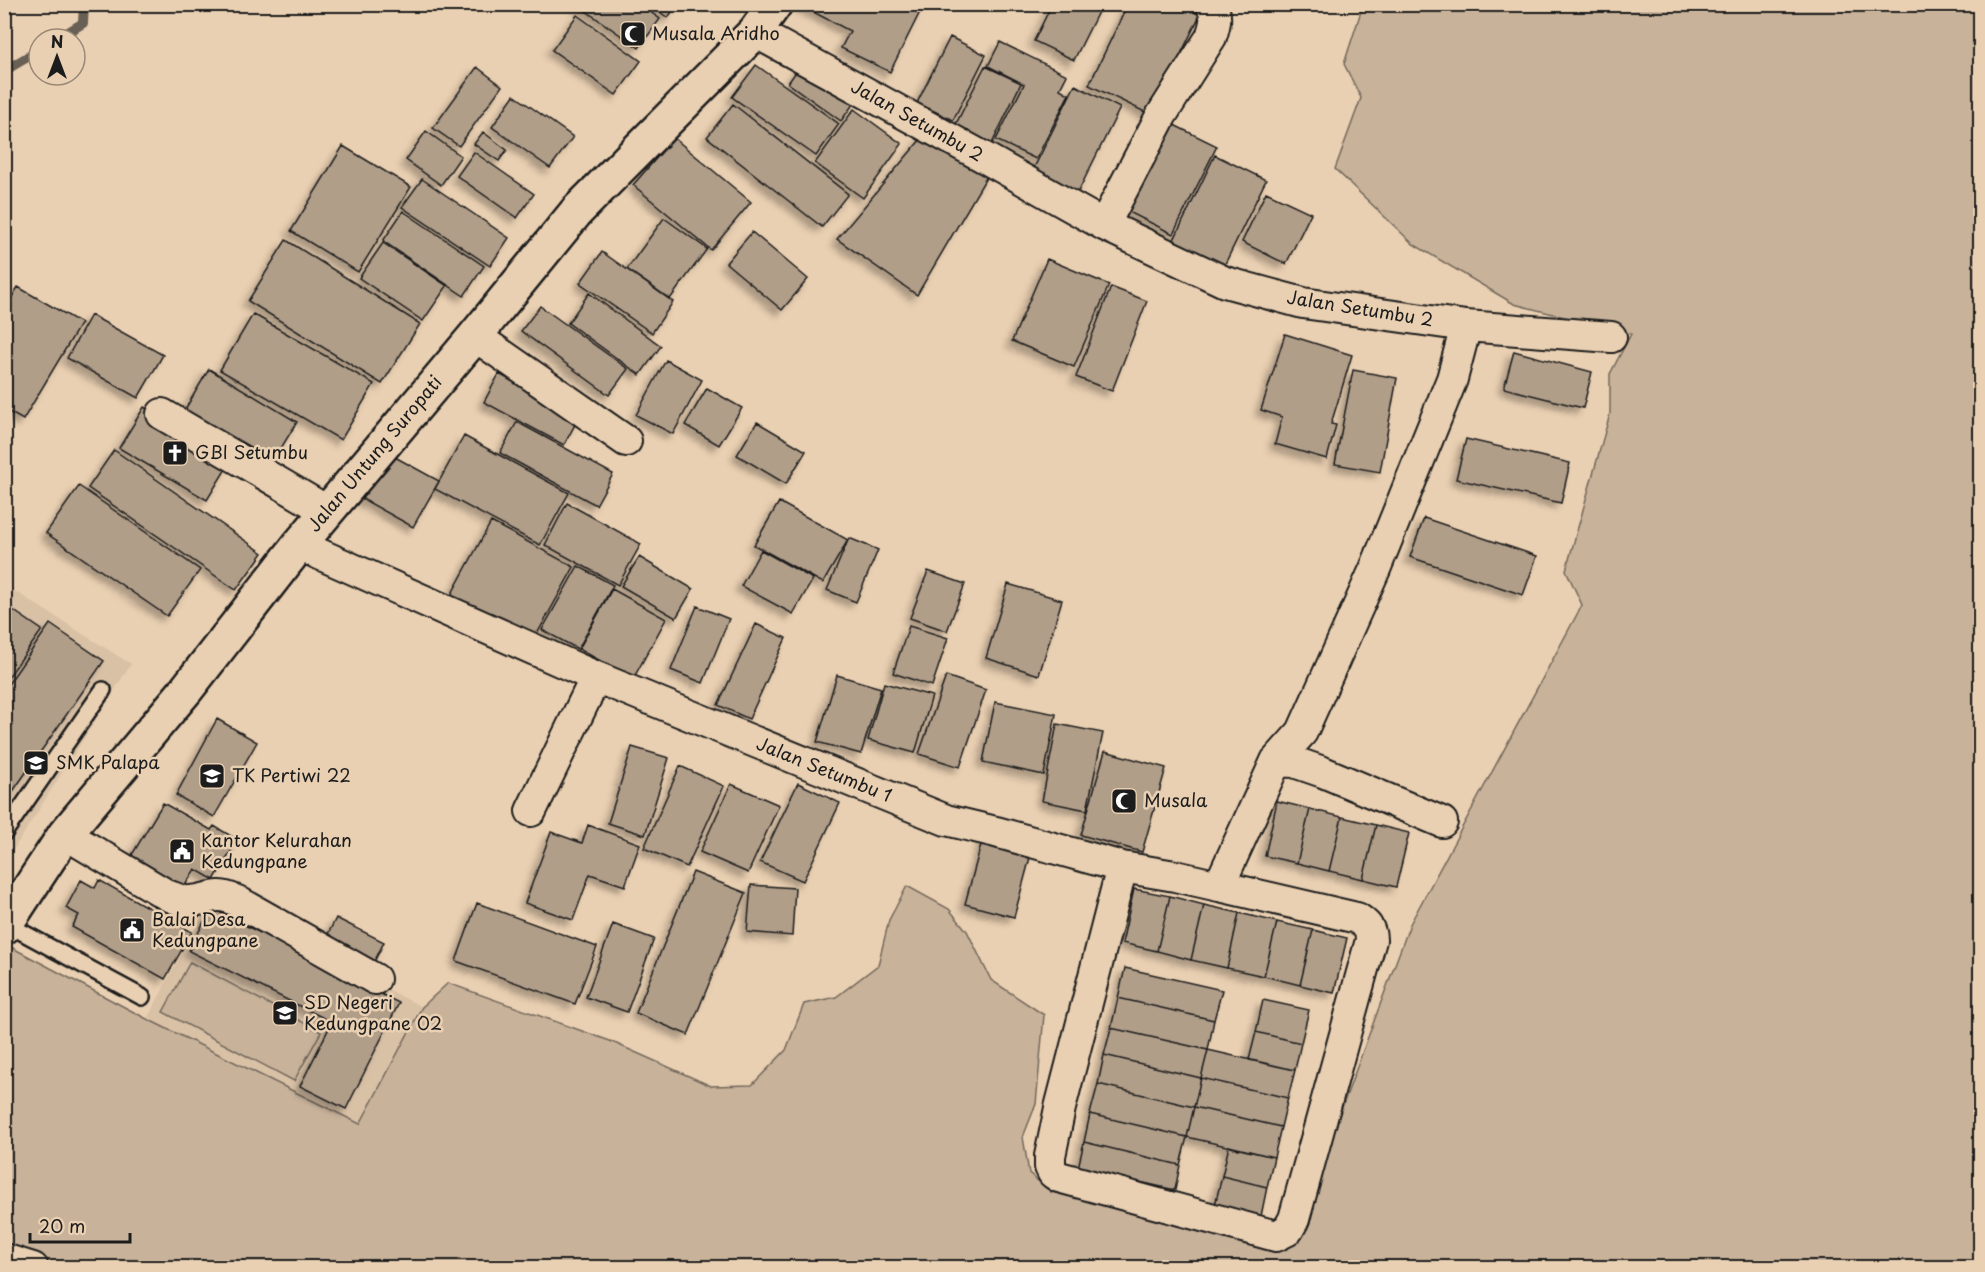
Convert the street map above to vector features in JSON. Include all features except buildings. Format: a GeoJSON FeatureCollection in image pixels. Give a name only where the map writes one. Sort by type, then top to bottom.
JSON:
{"type":"FeatureCollection","features":[{"type":"Feature","properties":{"kind":"main road","name":"Jalan Untung Suropati"},"geometry":{"type":"LineString","coordinates":[[7,918],[65,834],[186,690],[299,545],[577,211],[763,14]]}},
{"type":"Feature","properties":{"kind":"street"},"geometry":{"type":"LineString","coordinates":[[1104,225],[1161,116],[1212,37],[1216,24],[1213,8]]}},
{"type":"Feature","properties":{"kind":"street","name":"Jalan Setumbu 2"},"geometry":{"type":"LineString","coordinates":[[763,14],[987,159],[1104,225],[1226,282],[1303,303],[1466,326],[1611,338]]}},
{"type":"Feature","properties":{"kind":"street"},"geometry":{"type":"LineString","coordinates":[[1219,886],[1283,753],[1302,732],[1375,569],[1452,379],[1466,326]]}},
{"type":"Feature","properties":{"kind":"street"},"geometry":{"type":"LineString","coordinates":[[475,336],[626,441]]}},
{"type":"Feature","properties":{"kind":"street"},"geometry":{"type":"LineString","coordinates":[[162,414],[327,511]]}},
{"type":"Feature","properties":{"kind":"street","name":"Jalan Setumbu 1"},"geometry":{"type":"LineString","coordinates":[[299,545],[596,677],[946,820],[1122,867],[1219,886],[1357,918],[1365,923],[1371,931],[1371,940],[1294,1219],[1288,1230],[1276,1236],[1059,1177],[1050,1167],[1050,1156],[1060,1108],[1122,867]]}},
{"type":"Feature","properties":{"kind":"street"},"geometry":{"type":"LineString","coordinates":[[531,812],[596,677]]}},
{"type":"Feature","properties":{"kind":"street"},"geometry":{"type":"LineString","coordinates":[[1283,753],[1294,762],[1442,822]]}},
{"type":"Feature","properties":{"kind":"street"},"geometry":{"type":"LineString","coordinates":[[65,834],[167,895],[191,902],[220,895],[237,901],[375,979]]}},
{"type":"Feature","properties":{"kind":"street"},"geometry":{"type":"LineString","coordinates":[[4,1259],[33,1268]]}},
{"type":"Feature","properties":{"kind":"lane"},"geometry":{"type":"LineString","coordinates":[[4,833],[104,690]]}},
{"type":"Feature","properties":{"kind":"lane"},"geometry":{"type":"LineString","coordinates":[[7,918],[142,997]]}},
{"type":"Feature","properties":{"kind":"shaded area"},"geometry":{"type":"Polygon","coordinates":[[[1363,5],[1980,5],[1980,1267],[66,1268],[5,1249],[4,948],[7,945],[147,1019],[360,1124],[422,1007],[448,983],[610,1041],[711,1086],[752,1085],[786,1050],[804,1004],[836,997],[878,965],[889,920],[907,886],[949,909],[967,931],[991,980],[1044,1015],[1036,1104],[1023,1137],[1029,1173],[1051,1192],[1291,1245],[1410,924],[1582,605],[1566,570],[1610,414],[1610,374],[1631,334],[1514,304],[1413,244],[1335,169],[1361,98],[1344,64],[1363,5]]]}},
{"type":"Feature","properties":{"kind":"shaded area","name":"SMK Palapa"},"geometry":{"type":"Polygon","coordinates":[[[5,585],[131,664],[5,863],[5,585]]]}},
{"type":"Feature","properties":{"kind":"shaded area","name":"SD Negeri Kedungpane 02"},"geometry":{"type":"Polygon","coordinates":[[[212,898],[422,1007],[360,1125],[147,1019],[212,898]]]}},
{"type":"Feature","properties":{"kind":"shaded area"},"geometry":{"type":"Polygon","coordinates":[[[190,962],[321,1032],[294,1081],[163,1012],[190,962]]]}},
{"type":"Feature","properties":{"kind":"waterway"},"geometry":{"type":"LineString","coordinates":[[76,27],[83,23],[84,4]]}},
{"type":"Feature","properties":{"kind":"waterway"},"geometry":{"type":"LineString","coordinates":[[4,71],[27,57]]}},
{"type":"Feature","properties":{"kind":"place","name":"Musala Aridho"},"geometry":{"type":"Point","coordinates":[633,34]}},
{"type":"Feature","properties":{"kind":"place","name":"GBI Setumbu"},"geometry":{"type":"Point","coordinates":[175,453]}},
{"type":"Feature","properties":{"kind":"place","name":"SMK Palapa"},"geometry":{"type":"Point","coordinates":[36,763]}},
{"type":"Feature","properties":{"kind":"place","name":"TK Pertiwi 22"},"geometry":{"type":"Point","coordinates":[212,776]}},
{"type":"Feature","properties":{"kind":"place","name":"Musala"},"geometry":{"type":"Point","coordinates":[1124,801]}},
{"type":"Feature","properties":{"kind":"place","name":"Kantor Kelurahan Kedungpane"},"geometry":{"type":"Point","coordinates":[182,851]}},
{"type":"Feature","properties":{"kind":"place","name":"Balai Desa Kedungpane"},"geometry":{"type":"Point","coordinates":[132,930]}},
{"type":"Feature","properties":{"kind":"place","name":"SD Negeri Kedungpane 02"},"geometry":{"type":"Point","coordinates":[285,1013]}}]}
